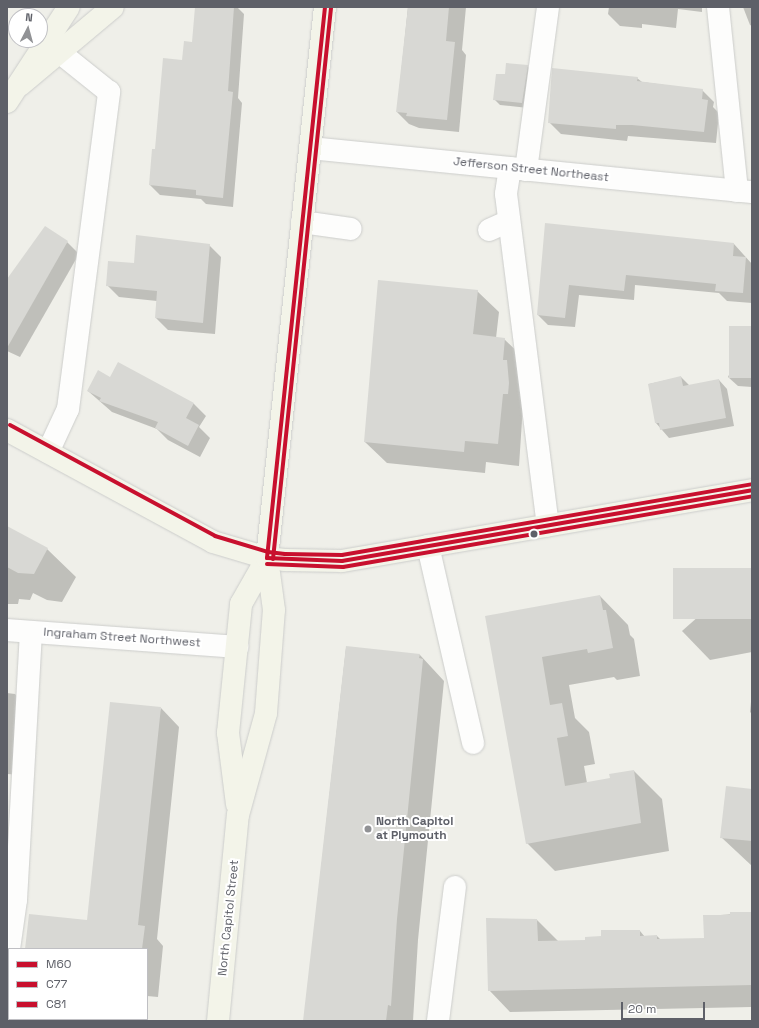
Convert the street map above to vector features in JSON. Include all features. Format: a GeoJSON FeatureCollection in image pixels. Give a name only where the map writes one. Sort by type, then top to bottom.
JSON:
{"type":"FeatureCollection","features":[{"type":"Feature","properties":{"kind":"main road"},"geometry":{"type":"LineString","coordinates":[[20,85],[113,7]]}},
{"type":"Feature","properties":{"kind":"main road"},"geometry":{"type":"LineString","coordinates":[[238,815],[266,713],[274,610],[267,558],[325,7]]}},
{"type":"Feature","properties":{"kind":"main road"},"geometry":{"type":"LineString","coordinates":[[7,102],[20,85],[62,10]]}},
{"type":"Feature","properties":{"kind":"main road"},"geometry":{"type":"LineString","coordinates":[[7,430],[213,542],[267,558],[342,561],[752,490]]}},
{"type":"Feature","properties":{"kind":"main road"},"geometry":{"type":"LineString","coordinates":[[238,815],[228,733],[241,604],[267,558]]}},
{"type":"Feature","properties":{"kind":"main road","name":"North Capitol Street"},"geometry":{"type":"LineString","coordinates":[[218,1021],[238,815]]}},
{"type":"Feature","properties":{"kind":"street"},"geometry":{"type":"LineString","coordinates":[[548,7],[518,169],[506,194],[548,525]]}},
{"type":"Feature","properties":{"kind":"street"},"geometry":{"type":"LineString","coordinates":[[718,7],[745,192]]}},
{"type":"Feature","properties":{"kind":"street"},"geometry":{"type":"LineString","coordinates":[[48,452],[68,409],[109,92],[59,52]]}},
{"type":"Feature","properties":{"kind":"street","name":"Jefferson Street Northeast"},"geometry":{"type":"LineString","coordinates":[[310,148],[745,192]]}},
{"type":"Feature","properties":{"kind":"street"},"geometry":{"type":"LineString","coordinates":[[489,230],[509,221]]}},
{"type":"Feature","properties":{"kind":"street"},"geometry":{"type":"LineString","coordinates":[[302,222],[351,229]]}},
{"type":"Feature","properties":{"kind":"street"},"geometry":{"type":"LineString","coordinates":[[428,546],[473,743]]}},
{"type":"Feature","properties":{"kind":"street","name":"Ingraham Street Northwest"},"geometry":{"type":"LineString","coordinates":[[7,630],[237,647]]}},
{"type":"Feature","properties":{"kind":"street"},"geometry":{"type":"LineString","coordinates":[[9,948],[32,632]]}},
{"type":"Feature","properties":{"kind":"street"},"geometry":{"type":"LineString","coordinates":[[438,1021],[456,887]]}},
{"type":"Feature","properties":{"kind":"building"},"geometry":{"type":"Polygon","coordinates":[[[195,7],[234,7],[228,91],[233,92],[223,198],[196,195],[196,190],[149,185],[152,149],[155,149],[163,58],[182,60],[184,41],[192,42],[195,7]]]}},
{"type":"Feature","properties":{"kind":"building"},"geometry":{"type":"Polygon","coordinates":[[[408,7],[449,7],[446,41],[455,42],[447,120],[406,116],[407,113],[396,112],[408,7]]]}},
{"type":"Feature","properties":{"kind":"building"},"geometry":{"type":"Polygon","coordinates":[[[506,63],[528,65],[522,103],[493,100],[496,74],[505,74],[506,63]]]}},
{"type":"Feature","properties":{"kind":"building"},"geometry":{"type":"Polygon","coordinates":[[[552,68],[638,77],[637,81],[703,89],[702,99],[708,100],[704,132],[632,125],[616,125],[616,129],[548,123],[552,68]]]}},
{"type":"Feature","properties":{"kind":"building"},"geometry":{"type":"Polygon","coordinates":[[[545,223],[734,243],[733,256],[746,257],[743,293],[715,291],[716,284],[626,275],[624,291],[569,285],[565,318],[537,315],[545,223]]]}},
{"type":"Feature","properties":{"kind":"building"},"geometry":{"type":"Polygon","coordinates":[[[45,226],[68,241],[7,348],[7,279],[45,226]]]}},
{"type":"Feature","properties":{"kind":"building"},"geometry":{"type":"Polygon","coordinates":[[[136,235],[210,244],[203,323],[155,318],[157,291],[106,286],[108,261],[134,263],[136,235]]]}},
{"type":"Feature","properties":{"kind":"building"},"geometry":{"type":"Polygon","coordinates":[[[378,280],[478,290],[473,334],[505,338],[503,360],[507,360],[509,383],[508,394],[503,394],[498,444],[465,441],[464,452],[364,442],[378,280]]]}},
{"type":"Feature","properties":{"kind":"building"},"geometry":{"type":"Polygon","coordinates":[[[729,326],[752,326],[752,378],[729,378],[729,326]]]}},
{"type":"Feature","properties":{"kind":"building"},"geometry":{"type":"Polygon","coordinates":[[[118,362],[194,403],[186,418],[199,425],[188,446],[155,428],[158,422],[99,401],[101,398],[87,391],[98,370],[110,377],[118,362]]]}},
{"type":"Feature","properties":{"kind":"building"},"geometry":{"type":"Polygon","coordinates":[[[681,376],[683,386],[719,379],[726,418],[660,430],[659,423],[655,423],[648,384],[681,376]]]}},
{"type":"Feature","properties":{"kind":"building"},"geometry":{"type":"Polygon","coordinates":[[[7,526],[48,548],[34,574],[18,573],[7,567],[7,526]]]}},
{"type":"Feature","properties":{"kind":"building"},"geometry":{"type":"Polygon","coordinates":[[[673,568],[752,568],[752,619],[673,619],[673,568]]]}},
{"type":"Feature","properties":{"kind":"building"},"geometry":{"type":"Polygon","coordinates":[[[600,595],[603,610],[606,610],[613,648],[588,653],[587,649],[542,657],[550,705],[562,703],[568,736],[557,738],[565,786],[610,778],[609,774],[634,770],[641,823],[526,844],[485,616],[600,595]]]}},
{"type":"Feature","properties":{"kind":"building","name":"North Capitol at Plymouth"},"geometry":{"type":"Polygon","coordinates":[[[346,646],[420,654],[419,658],[423,659],[397,919],[391,1006],[388,1005],[386,1021],[303,1021],[346,646]]]}},
{"type":"Feature","properties":{"kind":"building"},"geometry":{"type":"Polygon","coordinates":[[[110,702],[161,707],[138,925],[145,926],[142,948],[25,948],[29,914],[87,920],[110,702]]]}},
{"type":"Feature","properties":{"kind":"building"},"geometry":{"type":"Polygon","coordinates":[[[726,786],[752,789],[752,841],[720,838],[726,786]]]}},
{"type":"Feature","properties":{"kind":"building"},"geometry":{"type":"Polygon","coordinates":[[[730,912],[752,912],[752,985],[488,991],[486,918],[537,919],[538,941],[585,940],[585,937],[601,936],[601,930],[640,930],[640,936],[657,935],[657,939],[704,938],[703,915],[730,915],[730,912]]]}},
{"type":"Feature","properties":{"kind":"transit line","name":"M60"},"geometry":{"type":"LineString","coordinates":[[267,558],[325,7]]}},
{"type":"Feature","properties":{"kind":"transit line","name":"C77"},"geometry":{"type":"LineString","coordinates":[[273,559],[331,8]]}},
{"type":"Feature","properties":{"kind":"transit line","name":"C81"},"geometry":{"type":"LineString","coordinates":[[10,425],[215,536],[268,552],[285,554],[342,555],[751,484]]}},
{"type":"Feature","properties":{"kind":"transit line","name":"M60"},"geometry":{"type":"LineString","coordinates":[[267,558],[342,561],[752,490]]}},
{"type":"Feature","properties":{"kind":"transit line","name":"C77"},"geometry":{"type":"LineString","coordinates":[[267,564],[343,567],[752,496]]}},
{"type":"Feature","properties":{"kind":"place","name":"North Capitol at Plymouth"},"geometry":{"type":"Point","coordinates":[368,829]}}]}
